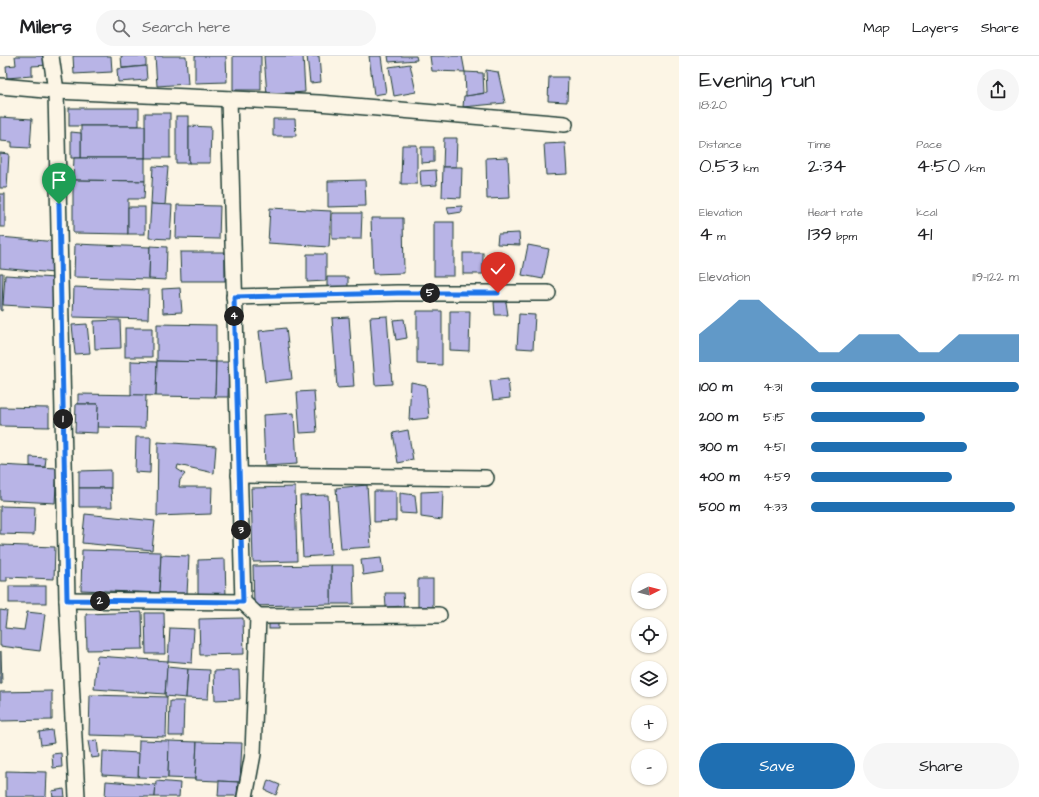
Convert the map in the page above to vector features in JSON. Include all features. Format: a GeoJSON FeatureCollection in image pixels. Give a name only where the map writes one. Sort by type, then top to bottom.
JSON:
{"type":"FeatureCollection","features":[{"type":"Feature","properties":{"kind":"street"},"geometry":{"type":"LineString","coordinates":[[51,56],[56,91],[67,600],[77,797]]}},
{"type":"Feature","properties":{"kind":"street"},"geometry":{"type":"LineString","coordinates":[[0,86],[56,91],[318,103],[565,124]]}},
{"type":"Feature","properties":{"kind":"street"},"geometry":{"type":"LineString","coordinates":[[229,99],[243,602]]}},
{"type":"Feature","properties":{"kind":"street"},"geometry":{"type":"LineString","coordinates":[[234,297],[398,293],[548,293]]}},
{"type":"Feature","properties":{"kind":"street"},"geometry":{"type":"LineString","coordinates":[[239,475],[486,478]]}},
{"type":"Feature","properties":{"kind":"street"},"geometry":{"type":"LineString","coordinates":[[67,600],[243,602],[258,616],[439,615]]}},
{"type":"Feature","properties":{"kind":"street"},"geometry":{"type":"LineString","coordinates":[[245,797],[253,754],[258,616]]}},
{"type":"Feature","properties":{"kind":"building"},"geometry":{"type":"Polygon","coordinates":[[[15,56],[49,56],[50,65],[32,66],[32,76],[7,78],[6,66],[16,65],[15,56]]]}},
{"type":"Feature","properties":{"kind":"building"},"geometry":{"type":"Polygon","coordinates":[[[73,56],[111,56],[112,72],[74,74],[73,56]]]}},
{"type":"Feature","properties":{"kind":"building"},"geometry":{"type":"Polygon","coordinates":[[[121,56],[146,56],[146,66],[122,68],[121,56]]]}},
{"type":"Feature","properties":{"kind":"building"},"geometry":{"type":"Polygon","coordinates":[[[155,56],[186,56],[188,84],[157,86],[155,56]]]}},
{"type":"Feature","properties":{"kind":"building"},"geometry":{"type":"Polygon","coordinates":[[[195,56],[226,56],[227,82],[195,83],[195,56]]]}},
{"type":"Feature","properties":{"kind":"building"},"geometry":{"type":"Polygon","coordinates":[[[233,56],[261,56],[261,90],[233,90],[233,56]]]}},
{"type":"Feature","properties":{"kind":"building"},"geometry":{"type":"Polygon","coordinates":[[[264,56],[303,56],[305,92],[267,95],[264,56]]]}},
{"type":"Feature","properties":{"kind":"building"},"geometry":{"type":"Polygon","coordinates":[[[307,56],[319,56],[321,82],[310,83],[307,56]]]}},
{"type":"Feature","properties":{"kind":"building"},"geometry":{"type":"Polygon","coordinates":[[[369,56],[381,56],[386,93],[374,95],[369,56]]]}},
{"type":"Feature","properties":{"kind":"building"},"geometry":{"type":"Polygon","coordinates":[[[388,56],[416,56],[417,60],[389,62],[388,56]]]}},
{"type":"Feature","properties":{"kind":"building"},"geometry":{"type":"Polygon","coordinates":[[[430,56],[462,56],[465,72],[432,71],[430,56]]]}},
{"type":"Feature","properties":{"kind":"building"},"geometry":{"type":"Polygon","coordinates":[[[410,64],[416,92],[394,96],[389,67],[410,64]]]}},
{"type":"Feature","properties":{"kind":"building"},"geometry":{"type":"Polygon","coordinates":[[[146,66],[147,80],[118,82],[117,69],[146,66]]]}},
{"type":"Feature","properties":{"kind":"building"},"geometry":{"type":"Polygon","coordinates":[[[486,70],[498,72],[505,103],[463,107],[464,96],[487,93],[486,70]]]}},
{"type":"Feature","properties":{"kind":"building"},"geometry":{"type":"Polygon","coordinates":[[[465,72],[483,73],[484,93],[466,96],[465,72]]]}},
{"type":"Feature","properties":{"kind":"building"},"geometry":{"type":"Polygon","coordinates":[[[549,77],[568,77],[567,102],[548,101],[549,77]]]}},
{"type":"Feature","properties":{"kind":"building"},"geometry":{"type":"Polygon","coordinates":[[[69,108],[139,108],[139,126],[69,126],[69,108]]]}},
{"type":"Feature","properties":{"kind":"building"},"geometry":{"type":"Polygon","coordinates":[[[145,113],[170,113],[170,158],[145,158],[145,113]]]}},
{"type":"Feature","properties":{"kind":"building"},"geometry":{"type":"Polygon","coordinates":[[[176,116],[189,116],[189,163],[176,163],[176,116]]]}},
{"type":"Feature","properties":{"kind":"building"},"geometry":{"type":"Polygon","coordinates":[[[0,117],[32,119],[30,148],[12,147],[12,142],[0,141],[0,117]]]}},
{"type":"Feature","properties":{"kind":"building"},"geometry":{"type":"Polygon","coordinates":[[[273,119],[295,119],[296,136],[273,136],[273,119]]]}},
{"type":"Feature","properties":{"kind":"building"},"geometry":{"type":"Polygon","coordinates":[[[81,126],[145,126],[145,158],[81,158],[81,126]]]}},
{"type":"Feature","properties":{"kind":"building"},"geometry":{"type":"Polygon","coordinates":[[[189,126],[211,127],[210,163],[189,163],[189,126]]]}},
{"type":"Feature","properties":{"kind":"building"},"geometry":{"type":"Polygon","coordinates":[[[71,132],[81,133],[81,158],[71,158],[71,132]]]}},
{"type":"Feature","properties":{"kind":"building"},"geometry":{"type":"Polygon","coordinates":[[[444,138],[457,138],[456,167],[443,167],[444,138]]]}},
{"type":"Feature","properties":{"kind":"building"},"geometry":{"type":"Polygon","coordinates":[[[565,143],[567,174],[546,175],[544,144],[565,143]]]}},
{"type":"Feature","properties":{"kind":"building"},"geometry":{"type":"Polygon","coordinates":[[[402,145],[417,145],[417,184],[401,184],[402,145]]]}},
{"type":"Feature","properties":{"kind":"building"},"geometry":{"type":"Polygon","coordinates":[[[421,147],[434,147],[434,162],[421,163],[421,147]]]}},
{"type":"Feature","properties":{"kind":"building"},"geometry":{"type":"Polygon","coordinates":[[[0,153],[9,154],[7,188],[0,188],[0,153]]]}},
{"type":"Feature","properties":{"kind":"building"},"geometry":{"type":"Polygon","coordinates":[[[508,157],[510,198],[487,199],[486,158],[508,157]]]}},
{"type":"Feature","properties":{"kind":"building"},"geometry":{"type":"Polygon","coordinates":[[[74,158],[145,158],[145,181],[73,180],[74,158]]]}},
{"type":"Feature","properties":{"kind":"building"},"geometry":{"type":"Polygon","coordinates":[[[153,166],[168,167],[165,205],[151,204],[153,166]]]}},
{"type":"Feature","properties":{"kind":"building"},"geometry":{"type":"Polygon","coordinates":[[[443,167],[462,167],[461,198],[442,197],[443,167]]]}},
{"type":"Feature","properties":{"kind":"building"},"geometry":{"type":"Polygon","coordinates":[[[436,170],[437,185],[421,186],[420,171],[436,170]]]}},
{"type":"Feature","properties":{"kind":"building"},"geometry":{"type":"Polygon","coordinates":[[[73,180],[145,181],[144,199],[128,199],[128,234],[73,233],[73,180]]]}},
{"type":"Feature","properties":{"kind":"building"},"geometry":{"type":"Polygon","coordinates":[[[365,180],[366,206],[328,207],[328,181],[365,180]]]}},
{"type":"Feature","properties":{"kind":"building"},"geometry":{"type":"Polygon","coordinates":[[[0,194],[5,194],[5,227],[0,227],[0,194]]]}},
{"type":"Feature","properties":{"kind":"building"},"geometry":{"type":"Polygon","coordinates":[[[151,204],[172,205],[170,239],[149,238],[151,204]]]}},
{"type":"Feature","properties":{"kind":"building"},"geometry":{"type":"Polygon","coordinates":[[[177,205],[220,206],[219,239],[176,238],[177,205]]]}},
{"type":"Feature","properties":{"kind":"building"},"geometry":{"type":"Polygon","coordinates":[[[462,206],[462,212],[449,214],[447,207],[462,206]]]}},
{"type":"Feature","properties":{"kind":"building"},"geometry":{"type":"Polygon","coordinates":[[[128,207],[145,207],[145,234],[128,234],[128,207]]]}},
{"type":"Feature","properties":{"kind":"building"},"geometry":{"type":"Polygon","coordinates":[[[270,208],[331,211],[329,247],[268,243],[270,208]]]}},
{"type":"Feature","properties":{"kind":"building"},"geometry":{"type":"Polygon","coordinates":[[[332,213],[362,213],[361,239],[332,239],[332,213]]]}},
{"type":"Feature","properties":{"kind":"building"},"geometry":{"type":"Polygon","coordinates":[[[371,218],[403,218],[404,273],[373,274],[371,218]]]}},
{"type":"Feature","properties":{"kind":"building"},"geometry":{"type":"Polygon","coordinates":[[[434,222],[454,222],[454,276],[434,276],[434,222]]]}},
{"type":"Feature","properties":{"kind":"building"},"geometry":{"type":"Polygon","coordinates":[[[519,233],[520,245],[497,244],[498,234],[519,233]]]}},
{"type":"Feature","properties":{"kind":"building"},"geometry":{"type":"Polygon","coordinates":[[[0,237],[57,242],[54,273],[0,268],[0,237]]]}},
{"type":"Feature","properties":{"kind":"building"},"geometry":{"type":"Polygon","coordinates":[[[75,244],[150,247],[149,279],[74,277],[75,244]]]}},
{"type":"Feature","properties":{"kind":"building"},"geometry":{"type":"Polygon","coordinates":[[[528,245],[549,249],[543,279],[522,275],[528,245]]]}},
{"type":"Feature","properties":{"kind":"building"},"geometry":{"type":"Polygon","coordinates":[[[150,246],[167,247],[166,280],[149,279],[150,246]]]}},
{"type":"Feature","properties":{"kind":"building"},"geometry":{"type":"Polygon","coordinates":[[[180,252],[225,252],[225,281],[181,281],[180,252]]]}},
{"type":"Feature","properties":{"kind":"building"},"geometry":{"type":"Polygon","coordinates":[[[463,253],[483,253],[483,274],[463,274],[463,253]]]}},
{"type":"Feature","properties":{"kind":"building"},"geometry":{"type":"Polygon","coordinates":[[[307,254],[326,254],[326,281],[307,282],[307,254]]]}},
{"type":"Feature","properties":{"kind":"building"},"geometry":{"type":"Polygon","coordinates":[[[0,273],[3,273],[2,311],[0,310],[0,273]]]}},
{"type":"Feature","properties":{"kind":"building"},"geometry":{"type":"Polygon","coordinates":[[[5,275],[56,278],[55,308],[3,305],[5,275]]]}},
{"type":"Feature","properties":{"kind":"building"},"geometry":{"type":"Polygon","coordinates":[[[327,277],[348,277],[348,291],[327,290],[327,277]]]}},
{"type":"Feature","properties":{"kind":"building"},"geometry":{"type":"Polygon","coordinates":[[[74,287],[149,290],[148,319],[73,317],[74,287]]]}},
{"type":"Feature","properties":{"kind":"building"},"geometry":{"type":"Polygon","coordinates":[[[180,288],[182,312],[163,313],[162,289],[180,288]]]}},
{"type":"Feature","properties":{"kind":"building"},"geometry":{"type":"Polygon","coordinates":[[[494,302],[506,302],[508,315],[495,315],[494,302]]]}},
{"type":"Feature","properties":{"kind":"building"},"geometry":{"type":"Polygon","coordinates":[[[417,311],[442,311],[442,365],[417,364],[417,311]]]}},
{"type":"Feature","properties":{"kind":"building"},"geometry":{"type":"Polygon","coordinates":[[[450,311],[470,311],[469,351],[450,350],[450,311]]]}},
{"type":"Feature","properties":{"kind":"building"},"geometry":{"type":"Polygon","coordinates":[[[519,314],[535,315],[533,349],[517,348],[519,314]]]}},
{"type":"Feature","properties":{"kind":"building"},"geometry":{"type":"Polygon","coordinates":[[[387,316],[392,384],[375,385],[370,317],[387,316]]]}},
{"type":"Feature","properties":{"kind":"building"},"geometry":{"type":"Polygon","coordinates":[[[349,317],[354,387],[337,388],[332,318],[349,317]]]}},
{"type":"Feature","properties":{"kind":"building"},"geometry":{"type":"Polygon","coordinates":[[[404,319],[407,338],[396,340],[393,320],[404,319]]]}},
{"type":"Feature","properties":{"kind":"building"},"geometry":{"type":"Polygon","coordinates":[[[120,320],[121,348],[95,349],[94,321],[120,320]]]}},
{"type":"Feature","properties":{"kind":"building"},"geometry":{"type":"Polygon","coordinates":[[[87,324],[90,353],[75,354],[72,325],[87,324]]]}},
{"type":"Feature","properties":{"kind":"building"},"geometry":{"type":"Polygon","coordinates":[[[157,324],[216,325],[216,362],[157,361],[157,324]]]}},
{"type":"Feature","properties":{"kind":"building"},"geometry":{"type":"Polygon","coordinates":[[[125,328],[152,328],[152,357],[125,357],[125,328]]]}},
{"type":"Feature","properties":{"kind":"building"},"geometry":{"type":"Polygon","coordinates":[[[286,328],[292,379],[265,382],[259,331],[286,328]]]}},
{"type":"Feature","properties":{"kind":"building"},"geometry":{"type":"Polygon","coordinates":[[[131,361],[157,362],[156,396],[131,395],[131,361]]]}},
{"type":"Feature","properties":{"kind":"building"},"geometry":{"type":"Polygon","coordinates":[[[157,361],[216,362],[215,397],[156,396],[157,361]]]}},
{"type":"Feature","properties":{"kind":"building"},"geometry":{"type":"Polygon","coordinates":[[[216,362],[229,362],[228,397],[215,397],[216,362]]]}},
{"type":"Feature","properties":{"kind":"building"},"geometry":{"type":"Polygon","coordinates":[[[508,379],[510,398],[493,400],[490,381],[508,379]]]}},
{"type":"Feature","properties":{"kind":"building"},"geometry":{"type":"Polygon","coordinates":[[[411,382],[426,385],[429,418],[409,420],[411,382]]]}},
{"type":"Feature","properties":{"kind":"building"},"geometry":{"type":"Polygon","coordinates":[[[314,391],[317,432],[300,433],[297,392],[314,391]]]}},
{"type":"Feature","properties":{"kind":"building"},"geometry":{"type":"Polygon","coordinates":[[[78,394],[146,395],[145,428],[97,427],[98,404],[78,404],[78,394]]]}},
{"type":"Feature","properties":{"kind":"building"},"geometry":{"type":"Polygon","coordinates":[[[76,404],[98,404],[97,433],[75,432],[76,404]]]}},
{"type":"Feature","properties":{"kind":"building"},"geometry":{"type":"Polygon","coordinates":[[[0,407],[49,408],[49,427],[0,426],[0,407]]]}},
{"type":"Feature","properties":{"kind":"building"},"geometry":{"type":"Polygon","coordinates":[[[294,413],[297,464],[265,466],[263,415],[294,413]]]}},
{"type":"Feature","properties":{"kind":"building"},"geometry":{"type":"Polygon","coordinates":[[[408,430],[413,460],[398,463],[393,433],[408,430]]]}},
{"type":"Feature","properties":{"kind":"building"},"geometry":{"type":"Polygon","coordinates":[[[136,437],[151,437],[150,473],[135,472],[136,437]]]}},
{"type":"Feature","properties":{"kind":"building"},"geometry":{"type":"Polygon","coordinates":[[[158,442],[216,446],[214,473],[178,465],[177,469],[185,474],[180,480],[179,487],[212,487],[211,514],[157,516],[158,442]]]}},
{"type":"Feature","properties":{"kind":"building"},"geometry":{"type":"Polygon","coordinates":[[[30,457],[46,458],[45,467],[30,466],[30,457]]]}},
{"type":"Feature","properties":{"kind":"building"},"geometry":{"type":"Polygon","coordinates":[[[0,465],[57,468],[55,503],[0,500],[0,465]]]}},
{"type":"Feature","properties":{"kind":"building"},"geometry":{"type":"Polygon","coordinates":[[[111,470],[111,488],[79,488],[79,471],[111,470]]]}},
{"type":"Feature","properties":{"kind":"building"},"geometry":{"type":"Polygon","coordinates":[[[367,485],[371,547],[341,549],[336,488],[367,485]]]}},
{"type":"Feature","properties":{"kind":"building"},"geometry":{"type":"Polygon","coordinates":[[[295,487],[297,561],[253,562],[251,488],[295,487]]]}},
{"type":"Feature","properties":{"kind":"building"},"geometry":{"type":"Polygon","coordinates":[[[79,488],[111,488],[112,507],[79,507],[79,488]]]}},
{"type":"Feature","properties":{"kind":"building"},"geometry":{"type":"Polygon","coordinates":[[[374,491],[396,491],[396,521],[374,522],[374,491]]]}},
{"type":"Feature","properties":{"kind":"building"},"geometry":{"type":"Polygon","coordinates":[[[443,491],[442,520],[421,517],[421,492],[443,491]]]}},
{"type":"Feature","properties":{"kind":"building"},"geometry":{"type":"Polygon","coordinates":[[[400,493],[415,495],[417,514],[400,513],[400,493]]]}},
{"type":"Feature","properties":{"kind":"building"},"geometry":{"type":"Polygon","coordinates":[[[328,495],[331,555],[303,557],[300,496],[328,495]]]}},
{"type":"Feature","properties":{"kind":"building"},"geometry":{"type":"Polygon","coordinates":[[[0,506],[35,507],[34,535],[0,534],[0,506]]]}},
{"type":"Feature","properties":{"kind":"building"},"geometry":{"type":"Polygon","coordinates":[[[85,514],[155,521],[152,550],[82,543],[85,514]]]}},
{"type":"Feature","properties":{"kind":"building"},"geometry":{"type":"Polygon","coordinates":[[[0,545],[55,547],[54,579],[7,577],[7,581],[0,581],[0,545]]]}},
{"type":"Feature","properties":{"kind":"building"},"geometry":{"type":"Polygon","coordinates":[[[82,550],[161,552],[159,593],[81,590],[82,550]]]}},
{"type":"Feature","properties":{"kind":"building"},"geometry":{"type":"Polygon","coordinates":[[[161,555],[189,556],[187,594],[159,593],[161,555]]]}},
{"type":"Feature","properties":{"kind":"building"},"geometry":{"type":"Polygon","coordinates":[[[381,558],[383,572],[363,575],[361,560],[381,558]]]}},
{"type":"Feature","properties":{"kind":"building"},"geometry":{"type":"Polygon","coordinates":[[[225,559],[226,596],[198,596],[198,560],[225,559]]]}},
{"type":"Feature","properties":{"kind":"building"},"geometry":{"type":"Polygon","coordinates":[[[331,565],[353,565],[354,604],[331,604],[331,565]]]}},
{"type":"Feature","properties":{"kind":"building"},"geometry":{"type":"Polygon","coordinates":[[[331,565],[331,604],[254,606],[253,566],[331,565]]]}},
{"type":"Feature","properties":{"kind":"building"},"geometry":{"type":"Polygon","coordinates":[[[418,579],[433,579],[433,607],[418,607],[418,579]]]}},
{"type":"Feature","properties":{"kind":"building"},"geometry":{"type":"Polygon","coordinates":[[[9,586],[46,586],[46,603],[9,603],[9,586]]]}},
{"type":"Feature","properties":{"kind":"building"},"geometry":{"type":"Polygon","coordinates":[[[385,593],[403,593],[404,606],[386,607],[385,593]]]}},
{"type":"Feature","properties":{"kind":"building"},"geometry":{"type":"Polygon","coordinates":[[[0,610],[7,611],[5,628],[24,630],[27,612],[45,614],[40,651],[0,646],[0,610]]]}},
{"type":"Feature","properties":{"kind":"building"},"geometry":{"type":"Polygon","coordinates":[[[142,612],[143,649],[87,650],[86,614],[142,612]]]}},
{"type":"Feature","properties":{"kind":"building"},"geometry":{"type":"Polygon","coordinates":[[[145,613],[164,613],[165,654],[146,654],[145,613]]]}},
{"type":"Feature","properties":{"kind":"building"},"geometry":{"type":"Polygon","coordinates":[[[243,618],[244,654],[200,655],[199,619],[243,618]]]}},
{"type":"Feature","properties":{"kind":"building"},"geometry":{"type":"Polygon","coordinates":[[[269,622],[278,622],[278,629],[269,629],[269,622]]]}},
{"type":"Feature","properties":{"kind":"building"},"geometry":{"type":"Polygon","coordinates":[[[170,628],[194,629],[192,663],[168,661],[170,628]]]}},
{"type":"Feature","properties":{"kind":"building"},"geometry":{"type":"Polygon","coordinates":[[[1,651],[2,684],[0,684],[0,652],[1,651]]]}},
{"type":"Feature","properties":{"kind":"building"},"geometry":{"type":"Polygon","coordinates":[[[97,656],[168,661],[165,694],[94,689],[97,656]]]}},
{"type":"Feature","properties":{"kind":"building"},"geometry":{"type":"Polygon","coordinates":[[[167,667],[188,669],[186,698],[165,696],[167,667]]]}},
{"type":"Feature","properties":{"kind":"building"},"geometry":{"type":"Polygon","coordinates":[[[188,669],[210,670],[208,699],[186,698],[188,669]]]}},
{"type":"Feature","properties":{"kind":"building"},"geometry":{"type":"Polygon","coordinates":[[[239,670],[240,699],[215,700],[214,671],[239,670]]]}},
{"type":"Feature","properties":{"kind":"building"},"geometry":{"type":"Polygon","coordinates":[[[52,691],[52,720],[0,721],[0,692],[52,691]]]}},
{"type":"Feature","properties":{"kind":"building"},"geometry":{"type":"Polygon","coordinates":[[[90,695],[167,697],[166,737],[89,735],[90,695]]]}},
{"type":"Feature","properties":{"kind":"building"},"geometry":{"type":"Polygon","coordinates":[[[170,701],[184,701],[183,736],[169,736],[170,701]]]}},
{"type":"Feature","properties":{"kind":"building"},"geometry":{"type":"Polygon","coordinates":[[[52,730],[54,743],[41,745],[39,732],[52,730]]]}},
{"type":"Feature","properties":{"kind":"building"},"geometry":{"type":"Polygon","coordinates":[[[97,740],[99,757],[91,758],[88,741],[97,740]]]}},
{"type":"Feature","properties":{"kind":"building"},"geometry":{"type":"Polygon","coordinates":[[[139,740],[169,741],[168,778],[138,777],[139,740]]]}},
{"type":"Feature","properties":{"kind":"building"},"geometry":{"type":"Polygon","coordinates":[[[169,741],[197,742],[195,779],[168,778],[169,741]]]}},
{"type":"Feature","properties":{"kind":"building"},"geometry":{"type":"Polygon","coordinates":[[[197,742],[242,743],[240,782],[195,780],[197,742]]]}},
{"type":"Feature","properties":{"kind":"building"},"geometry":{"type":"Polygon","coordinates":[[[103,751],[139,753],[138,777],[102,775],[103,751]]]}},
{"type":"Feature","properties":{"kind":"building"},"geometry":{"type":"Polygon","coordinates":[[[61,753],[62,767],[53,768],[52,754],[61,753]]]}},
{"type":"Feature","properties":{"kind":"building"},"geometry":{"type":"Polygon","coordinates":[[[6,771],[47,772],[46,797],[6,797],[6,771]]]}},
{"type":"Feature","properties":{"kind":"building"},"geometry":{"type":"Polygon","coordinates":[[[268,780],[280,785],[276,795],[265,790],[268,780]]]}},
{"type":"Feature","properties":{"kind":"building"},"geometry":{"type":"Polygon","coordinates":[[[106,781],[156,785],[155,797],[105,797],[106,781]]]}},
{"type":"Feature","properties":{"kind":"building"},"geometry":{"type":"Polygon","coordinates":[[[156,781],[180,783],[179,797],[155,797],[156,781]]]}},
{"type":"Feature","properties":{"kind":"building"},"geometry":{"type":"Polygon","coordinates":[[[219,781],[238,782],[237,796],[218,796],[219,781]]]}},
{"type":"Feature","properties":{"kind":"building"},"geometry":{"type":"Polygon","coordinates":[[[64,789],[65,797],[53,797],[52,791],[64,789]]]}},
{"type":"Feature","properties":{"kind":"route"},"geometry":{"type":"LineString","coordinates":[[59,204],[67,600],[243,602],[234,297],[398,293],[498,293]]}}]}
